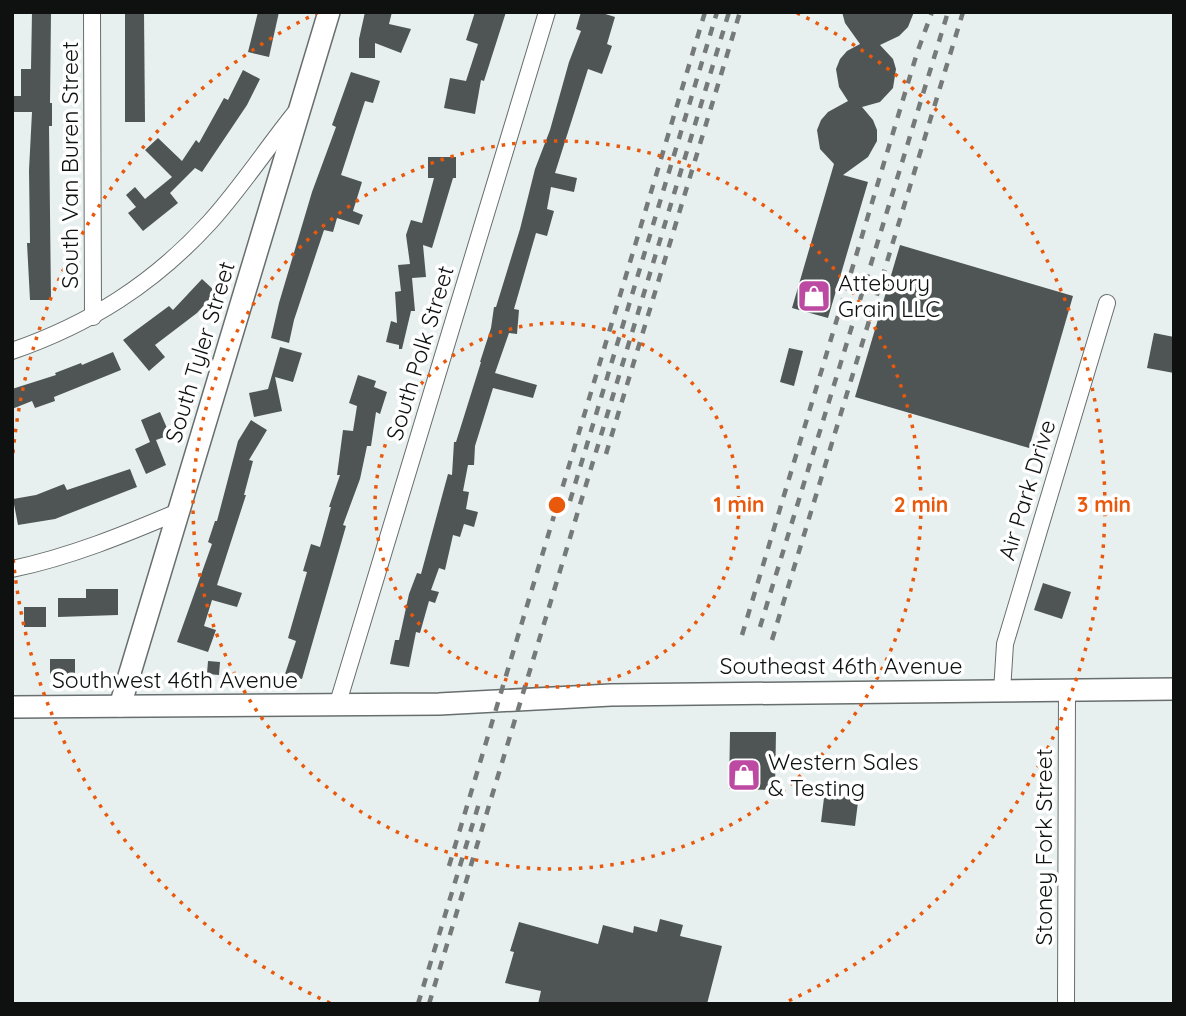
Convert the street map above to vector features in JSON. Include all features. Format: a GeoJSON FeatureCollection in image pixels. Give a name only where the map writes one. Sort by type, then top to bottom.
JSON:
{"type":"FeatureCollection","features":[{"type":"Feature","properties":{"kind":"main road","name":"South Tyler Street"},"geometry":{"type":"LineString","coordinates":[[120,706],[329,12]]}},
{"type":"Feature","properties":{"kind":"main road","name":"Southeast 46th Avenue"},"geometry":{"type":"LineString","coordinates":[[337,706],[622,695],[1174,689]]}},
{"type":"Feature","properties":{"kind":"main road","name":"Southwest 46th Avenue"},"geometry":{"type":"LineString","coordinates":[[12,707],[337,706]]}},
{"type":"Feature","properties":{"kind":"street","name":"South Van Buren Street"},"geometry":{"type":"LineString","coordinates":[[92,12],[93,317]]}},
{"type":"Feature","properties":{"kind":"street","name":"South Polk Street"},"geometry":{"type":"LineString","coordinates":[[337,706],[547,12]]}},
{"type":"Feature","properties":{"kind":"street"},"geometry":{"type":"LineString","coordinates":[[12,351],[93,317],[146,282],[210,221],[303,102]]}},
{"type":"Feature","properties":{"kind":"street","name":"Air Park Drive"},"geometry":{"type":"LineString","coordinates":[[1002,691],[1005,644],[1107,303]]}},
{"type":"Feature","properties":{"kind":"street"},"geometry":{"type":"LineString","coordinates":[[12,569],[116,538],[180,511]]}},
{"type":"Feature","properties":{"kind":"street","name":"Stoney Fork Street"},"geometry":{"type":"LineString","coordinates":[[1066,1004],[1067,691]]}},
{"type":"Feature","properties":{"kind":"building"},"geometry":{"type":"Polygon","coordinates":[[[32,12],[51,12],[51,300],[30,300],[27,243],[30,243],[29,170],[32,112],[12,112],[12,96],[21,96],[21,69],[31,69],[32,12]]]}},
{"type":"Feature","properties":{"kind":"building"},"geometry":{"type":"Polygon","coordinates":[[[125,12],[144,12],[145,122],[125,122],[125,12]]]}},
{"type":"Feature","properties":{"kind":"building"},"geometry":{"type":"Polygon","coordinates":[[[258,12],[279,12],[269,57],[248,52],[258,12]]]}},
{"type":"Feature","properties":{"kind":"building"},"geometry":{"type":"Polygon","coordinates":[[[365,12],[392,12],[389,24],[411,29],[401,53],[375,43],[375,58],[359,58],[359,39],[365,12]]]}},
{"type":"Feature","properties":{"kind":"building"},"geometry":{"type":"Polygon","coordinates":[[[475,12],[506,12],[484,81],[481,80],[475,114],[444,108],[450,78],[466,81],[478,44],[466,40],[475,12]]]}},
{"type":"Feature","properties":{"kind":"building"},"geometry":{"type":"Polygon","coordinates":[[[581,12],[599,12],[615,17],[607,44],[612,46],[602,74],[588,69],[555,173],[577,178],[574,192],[551,187],[547,209],[554,211],[547,236],[536,233],[514,309],[519,310],[517,334],[509,333],[495,373],[537,385],[533,398],[493,388],[475,446],[474,465],[468,465],[463,491],[469,492],[466,509],[478,512],[474,527],[464,524],[460,537],[453,535],[445,570],[439,568],[431,590],[439,592],[435,603],[429,601],[420,633],[416,632],[409,667],[390,664],[395,640],[399,640],[409,594],[417,573],[421,574],[448,474],[452,475],[454,442],[481,362],[494,307],[520,229],[535,169],[581,31],[576,29],[581,12]]]}},
{"type":"Feature","properties":{"kind":"building"},"geometry":{"type":"Polygon","coordinates":[[[842,12],[914,12],[908,27],[899,36],[880,45],[893,59],[896,69],[893,88],[880,102],[862,107],[873,120],[877,141],[868,157],[843,175],[868,182],[828,318],[792,308],[834,164],[820,149],[817,130],[828,112],[848,101],[839,87],[836,69],[847,51],[860,44],[845,23],[842,12]]]}},
{"type":"Feature","properties":{"kind":"building"},"geometry":{"type":"Polygon","coordinates":[[[243,70],[260,79],[247,105],[202,172],[195,168],[170,193],[178,203],[143,231],[128,213],[136,207],[126,195],[135,187],[145,199],[172,177],[145,150],[158,138],[182,161],[196,140],[199,143],[224,98],[228,100],[243,70]]]}},
{"type":"Feature","properties":{"kind":"building"},"geometry":{"type":"Polygon","coordinates":[[[351,72],[380,81],[373,103],[365,101],[341,175],[362,182],[353,211],[363,215],[359,225],[337,218],[333,232],[324,230],[289,343],[271,338],[279,303],[312,192],[336,127],[332,125],[351,72]]]}},
{"type":"Feature","properties":{"kind":"building"},"geometry":{"type":"Polygon","coordinates":[[[428,157],[456,157],[456,178],[453,178],[432,248],[423,245],[426,277],[412,278],[415,311],[411,311],[402,349],[399,349],[399,345],[386,342],[391,321],[397,323],[395,292],[401,291],[398,265],[410,264],[406,235],[411,220],[422,223],[434,178],[428,178],[428,157]]]}},
{"type":"Feature","properties":{"kind":"building"},"geometry":{"type":"Polygon","coordinates":[[[900,245],[1073,296],[1029,448],[855,397],[900,245]]]}},
{"type":"Feature","properties":{"kind":"building"},"geometry":{"type":"Polygon","coordinates":[[[202,279],[216,292],[197,313],[155,345],[165,357],[149,371],[123,340],[169,306],[173,310],[202,279]]]}},
{"type":"Feature","properties":{"kind":"building"},"geometry":{"type":"Polygon","coordinates":[[[1154,333],[1174,337],[1174,373],[1147,368],[1154,333]]]}},
{"type":"Feature","properties":{"kind":"building"},"geometry":{"type":"Polygon","coordinates":[[[280,347],[302,353],[293,382],[275,377],[282,411],[254,417],[249,393],[268,389],[280,347]]]}},
{"type":"Feature","properties":{"kind":"building"},"geometry":{"type":"Polygon","coordinates":[[[789,348],[803,351],[794,386],[780,382],[789,348]]]}},
{"type":"Feature","properties":{"kind":"building"},"geometry":{"type":"Polygon","coordinates":[[[113,352],[121,370],[54,397],[55,401],[35,408],[32,401],[12,409],[12,389],[113,352]]]}},
{"type":"Feature","properties":{"kind":"building"},"geometry":{"type":"Polygon","coordinates":[[[358,375],[376,381],[374,387],[387,392],[380,414],[376,412],[371,446],[367,446],[360,479],[343,525],[346,526],[302,679],[285,674],[296,641],[288,638],[307,572],[303,571],[311,544],[320,547],[340,475],[337,475],[343,430],[353,431],[357,406],[349,403],[358,375]]]}},
{"type":"Feature","properties":{"kind":"building"},"geometry":{"type":"Polygon","coordinates":[[[160,412],[170,435],[156,440],[166,465],[146,474],[135,449],[150,442],[141,420],[160,412]]]}},
{"type":"Feature","properties":{"kind":"building"},"geometry":{"type":"Polygon","coordinates":[[[251,420],[267,430],[249,460],[253,461],[246,495],[217,585],[242,593],[237,607],[212,600],[204,626],[216,630],[208,652],[177,642],[212,544],[208,542],[217,521],[238,441],[251,420]]]}},
{"type":"Feature","properties":{"kind":"building"},"geometry":{"type":"Polygon","coordinates":[[[130,469],[137,487],[55,519],[18,525],[13,499],[36,495],[64,484],[67,490],[130,469]]]}},
{"type":"Feature","properties":{"kind":"building"},"geometry":{"type":"Polygon","coordinates":[[[1043,583],[1071,592],[1062,619],[1034,610],[1043,583]]]}},
{"type":"Feature","properties":{"kind":"building"},"geometry":{"type":"Polygon","coordinates":[[[86,589],[118,589],[118,615],[58,617],[58,598],[86,598],[86,589]]]}},
{"type":"Feature","properties":{"kind":"building"},"geometry":{"type":"Polygon","coordinates":[[[24,607],[46,607],[46,627],[24,627],[24,607]]]}},
{"type":"Feature","properties":{"kind":"building"},"geometry":{"type":"Polygon","coordinates":[[[50,659],[75,659],[75,676],[50,676],[50,659]]]}},
{"type":"Feature","properties":{"kind":"building"},"geometry":{"type":"Polygon","coordinates":[[[208,661],[220,662],[219,675],[207,674],[208,661]]]}},
{"type":"Feature","properties":{"kind":"building"},"geometry":{"type":"Polygon","coordinates":[[[730,732],[776,732],[775,790],[729,789],[730,732]]]}},
{"type":"Feature","properties":{"kind":"building"},"geometry":{"type":"Polygon","coordinates":[[[825,790],[859,794],[855,826],[821,822],[825,790]]]}},
{"type":"Feature","properties":{"kind":"building"},"geometry":{"type":"Polygon","coordinates":[[[660,919],[683,925],[680,936],[722,946],[707,1004],[538,1004],[541,991],[505,983],[514,952],[510,951],[519,922],[598,944],[603,925],[633,933],[634,926],[657,932],[660,919]]]}},
{"type":"Feature","properties":{"kind":"railway"},"geometry":{"type":"LineString","coordinates":[[449,866],[705,12]]}},
{"type":"Feature","properties":{"kind":"railway"},"geometry":{"type":"LineString","coordinates":[[570,501],[717,12]]}},
{"type":"Feature","properties":{"kind":"railway"},"geometry":{"type":"LineString","coordinates":[[429,1004],[729,12]]}},
{"type":"Feature","properties":{"kind":"railway"},"geometry":{"type":"LineString","coordinates":[[606,454],[740,12]]}},
{"type":"Feature","properties":{"kind":"railway"},"geometry":{"type":"LineString","coordinates":[[742,635],[917,53],[932,12]]}},
{"type":"Feature","properties":{"kind":"railway"},"geometry":{"type":"LineString","coordinates":[[760,627],[948,12]]}},
{"type":"Feature","properties":{"kind":"railway"},"geometry":{"type":"LineString","coordinates":[[772,640],[963,12]]}},
{"type":"Feature","properties":{"kind":"railway"},"geometry":{"type":"LineString","coordinates":[[418,1004],[480,800]]}},
{"type":"Feature","properties":{"kind":"place","name":"Attebury Grain LLC"},"geometry":{"type":"Point","coordinates":[814,296]}},
{"type":"Feature","properties":{"kind":"place","name":"Western Sales & Testing"},"geometry":{"type":"Point","coordinates":[744,775]}}]}
